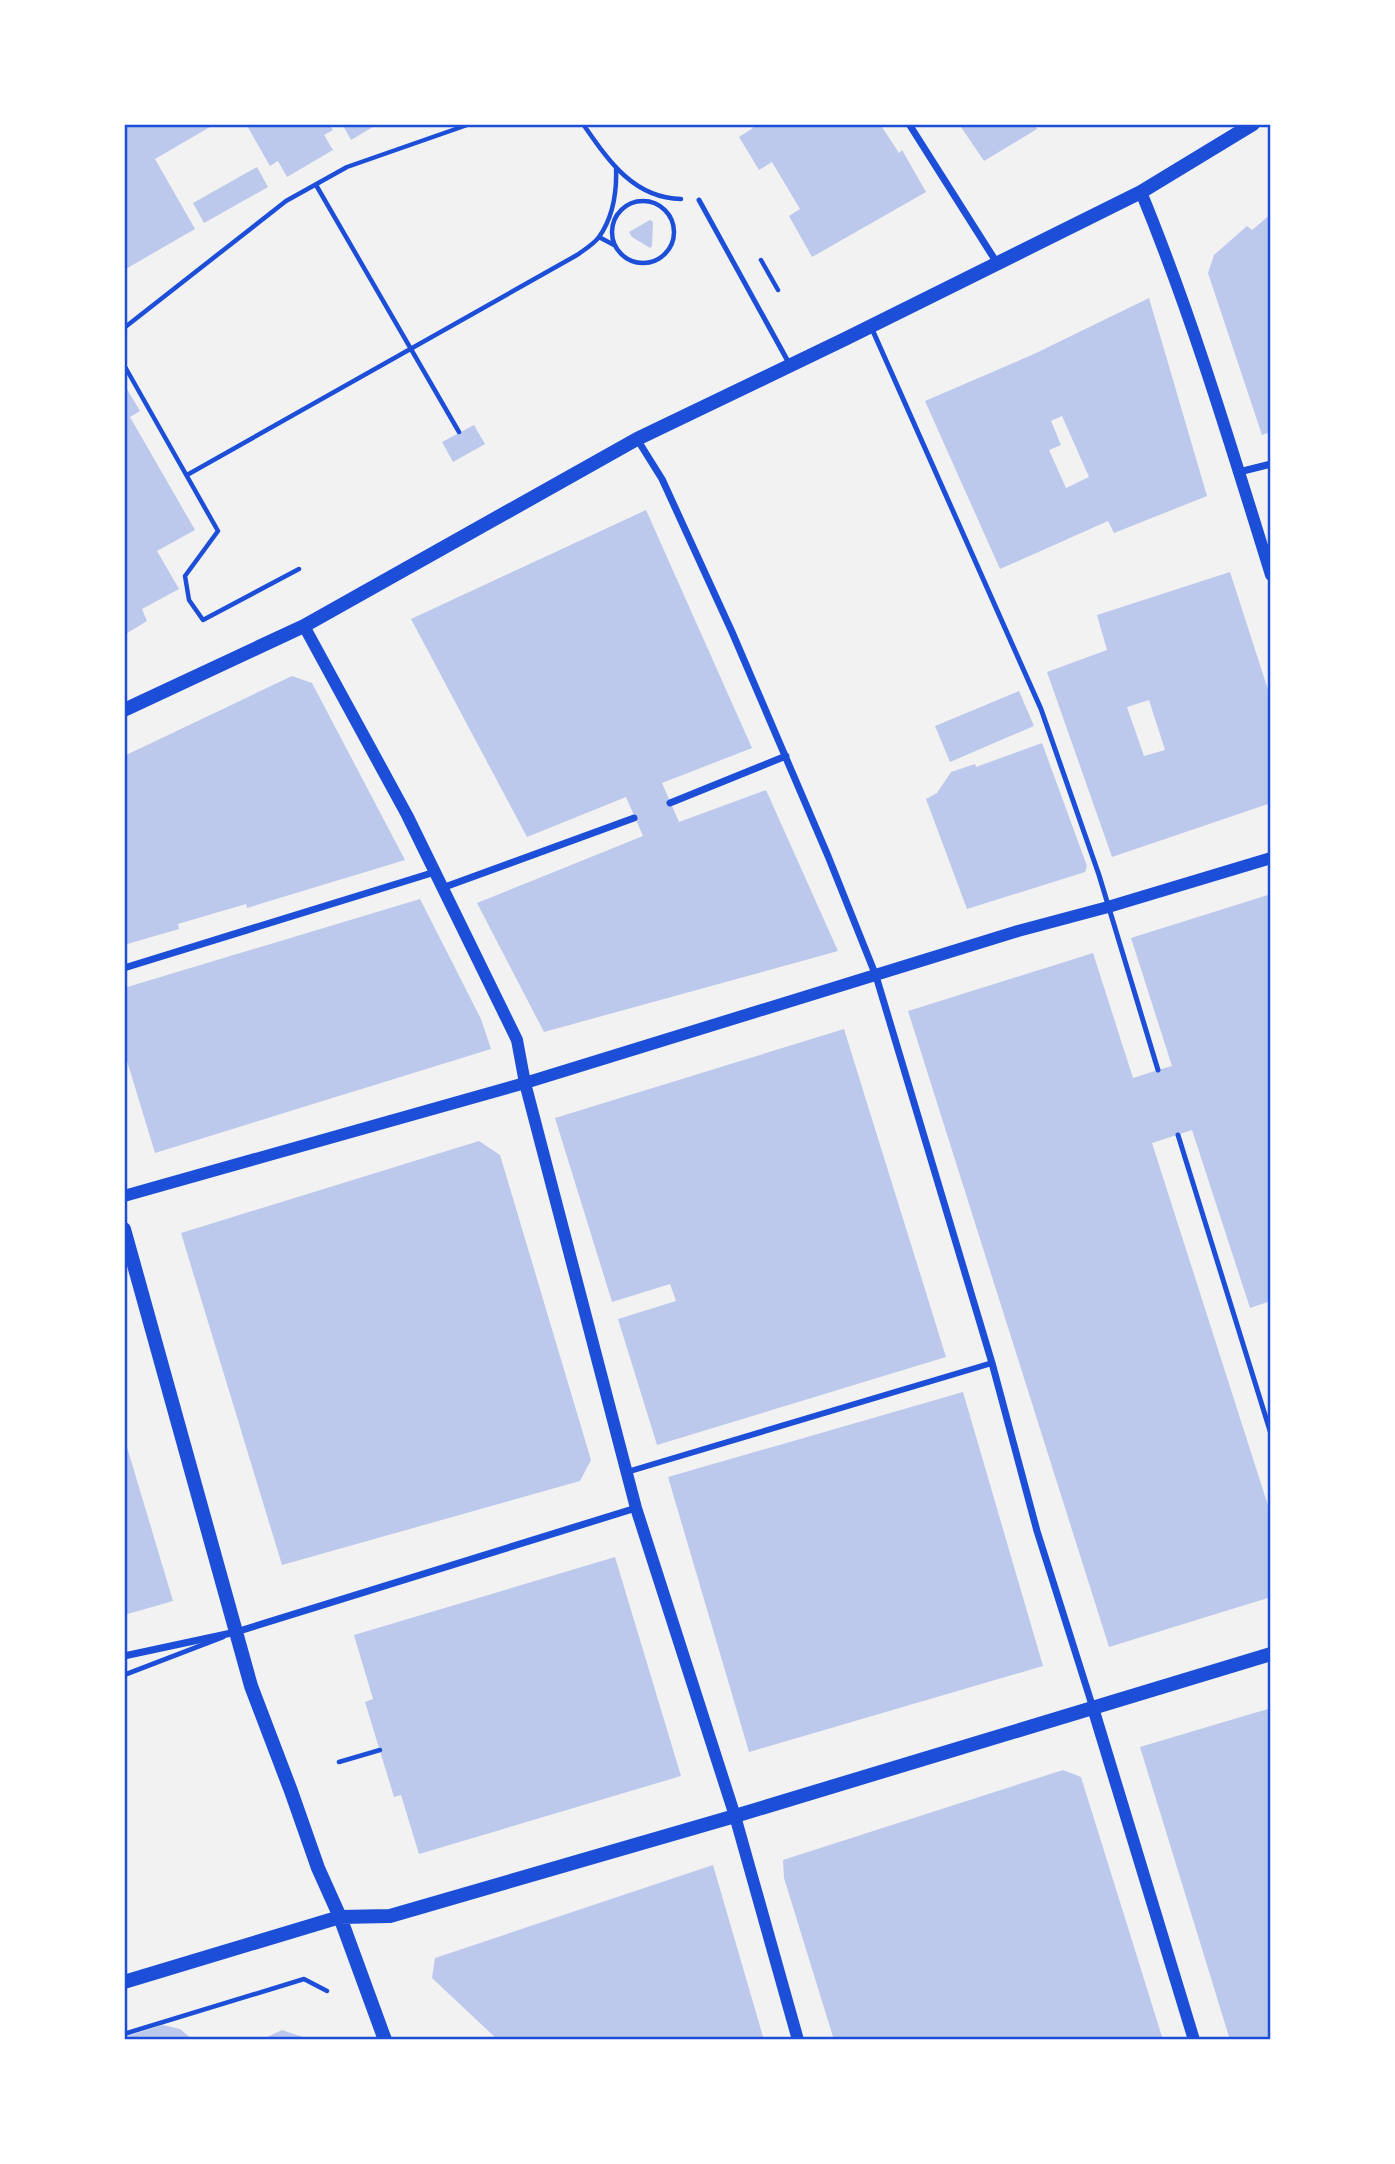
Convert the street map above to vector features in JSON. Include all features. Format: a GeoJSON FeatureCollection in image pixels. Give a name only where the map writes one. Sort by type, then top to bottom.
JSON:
{"type":"FeatureCollection","features":[{"type":"Feature","properties":{"kind":"main road"},"geometry":{"type":"LineString","coordinates":[[124,710],[304,626],[637,439],[1141,192],[1253,124]]}},
{"type":"Feature","properties":{"kind":"main road"},"geometry":{"type":"LineString","coordinates":[[124,1229],[251,1686],[385,2040]]}},
{"type":"Feature","properties":{"kind":"main road"},"geometry":{"type":"LineString","coordinates":[[124,1982],[340,1917],[390,1916],[736,1816],[1271,1654]]}},
{"type":"Feature","properties":{"kind":"street"},"geometry":{"type":"LineString","coordinates":[[909,124],[997,263]]}},
{"type":"Feature","properties":{"kind":"street"},"geometry":{"type":"LineString","coordinates":[[1141,192],[1164,248],[1271,575]]}},
{"type":"Feature","properties":{"kind":"street"},"geometry":{"type":"LineString","coordinates":[[637,439],[662,479],[786,756],[876,976],[992,1363],[1037,1531],[1194,2040]]}},
{"type":"Feature","properties":{"kind":"street"},"geometry":{"type":"LineString","coordinates":[[1239,472],[1271,464]]}},
{"type":"Feature","properties":{"kind":"street"},"geometry":{"type":"LineString","coordinates":[[304,626],[407,815],[517,1040],[525,1083],[636,1508],[736,1816],[798,2040]]}},
{"type":"Feature","properties":{"kind":"street"},"geometry":{"type":"LineString","coordinates":[[670,803],[786,756]]}},
{"type":"Feature","properties":{"kind":"street"},"geometry":{"type":"LineString","coordinates":[[442,888],[634,818]]}},
{"type":"Feature","properties":{"kind":"street"},"geometry":{"type":"LineString","coordinates":[[124,1196],[525,1083],[1018,932],[1271,858]]}},
{"type":"Feature","properties":{"kind":"street"},"geometry":{"type":"LineString","coordinates":[[124,968],[435,873]]}},
{"type":"Feature","properties":{"kind":"street"},"geometry":{"type":"LineString","coordinates":[[626,1472],[992,1363]]}},
{"type":"Feature","properties":{"kind":"street"},"geometry":{"type":"LineString","coordinates":[[124,1656],[236,1632],[636,1508]]}},
{"type":"Feature","properties":{"kind":"lane"},"geometry":{"type":"LineString","coordinates":[[699,200],[790,365]]}},
{"type":"Feature","properties":{"kind":"lane"},"geometry":{"type":"LineString","coordinates":[[871,326],[1041,709],[1099,875],[1158,1070]]}},
{"type":"Feature","properties":{"kind":"lane"},"geometry":{"type":"LineString","coordinates":[[1178,1135],[1271,1434]]}},
{"type":"Feature","properties":{"kind":"lane"},"geometry":{"type":"LineString","coordinates":[[124,1675],[236,1632]]}},
{"type":"Feature","properties":{"kind":"path"},"geometry":{"type":"LineString","coordinates":[[124,328],[286,201],[347,167],[470,124]]}},
{"type":"Feature","properties":{"kind":"path"},"geometry":{"type":"LineString","coordinates":[[583,124],[608,160],[636,185],[657,197],[699,200]]}},
{"type":"Feature","properties":{"kind":"path"},"geometry":{"type":"LineString","coordinates":[[187,475],[577,255],[599,237],[615,198],[616,167]]}},
{"type":"Feature","properties":{"kind":"path"},"geometry":{"type":"LineString","coordinates":[[316,185],[459,432]]}},
{"type":"Feature","properties":{"kind":"path"},"geometry":{"type":"LineString","coordinates":[[654,203],[657,197]]}},
{"type":"Feature","properties":{"kind":"path"},"geometry":{"type":"LineString","coordinates":[[633,202],[654,203],[670,216],[673,226],[671,246],[657,260],[638,263],[621,254],[615,245],[613,224],[624,207],[633,202]]}},
{"type":"Feature","properties":{"kind":"path"},"geometry":{"type":"LineString","coordinates":[[599,237],[615,245]]}},
{"type":"Feature","properties":{"kind":"path"},"geometry":{"type":"LineString","coordinates":[[124,365],[218,531],[186,576],[189,600],[203,620],[299,569]]}},
{"type":"Feature","properties":{"kind":"path"},"geometry":{"type":"LineString","coordinates":[[339,1762],[380,1750]]}},
{"type":"Feature","properties":{"kind":"path"},"geometry":{"type":"LineString","coordinates":[[124,2034],[304,1979],[327,1991]]}},
{"type":"Feature","properties":{"kind":"building"},"geometry":{"type":"Polygon","coordinates":[[[124,124],[215,124],[155,159],[195,229],[124,270],[124,124]]]}},
{"type":"Feature","properties":{"kind":"building"},"geometry":{"type":"Polygon","coordinates":[[[246,124],[329,124],[333,130],[324,135],[333,150],[287,177],[278,161],[270,166],[246,124]]]}},
{"type":"Feature","properties":{"kind":"building"},"geometry":{"type":"Polygon","coordinates":[[[342,124],[378,124],[351,140],[342,124]]]}},
{"type":"Feature","properties":{"kind":"building"},"geometry":{"type":"Polygon","coordinates":[[[751,124],[880,124],[899,153],[902,150],[926,192],[812,257],[789,216],[800,209],[772,162],[759,170],[739,137],[753,128],[751,124]]]}},
{"type":"Feature","properties":{"kind":"building"},"geometry":{"type":"Polygon","coordinates":[[[959,124],[1034,124],[1037,129],[984,161],[959,124]]]}},
{"type":"Feature","properties":{"kind":"building"},"geometry":{"type":"Polygon","coordinates":[[[257,167],[268,187],[204,223],[193,203],[257,167]]]}},
{"type":"Feature","properties":{"kind":"building"},"geometry":{"type":"Polygon","coordinates":[[[1271,214],[1271,432],[1262,435],[1208,273],[1214,255],[1247,226],[1252,230],[1271,214]]]}},
{"type":"Feature","properties":{"kind":"building"},"geometry":{"type":"Polygon","coordinates":[[[650,220],[653,222],[650,248],[632,237],[629,232],[650,220]]]}},
{"type":"Feature","properties":{"kind":"building"},"geometry":{"type":"Polygon","coordinates":[[[1149,298],[1207,496],[1114,533],[1108,521],[1000,569],[925,401],[1034,354],[1149,298]],[[1062,416],[1051,421],[1061,445],[1049,450],[1066,488],[1089,477],[1062,416]]]}},
{"type":"Feature","properties":{"kind":"building"},"geometry":{"type":"Polygon","coordinates":[[[124,384],[140,411],[130,417],[195,530],[157,551],[179,589],[142,609],[147,621],[124,635],[124,384]]]}},
{"type":"Feature","properties":{"kind":"building"},"geometry":{"type":"Polygon","coordinates":[[[474,425],[485,444],[453,462],[442,442],[474,425]]]}},
{"type":"Feature","properties":{"kind":"building"},"geometry":{"type":"Polygon","coordinates":[[[646,510],[752,748],[662,783],[679,822],[766,790],[838,951],[544,1032],[477,903],[643,836],[626,797],[527,837],[411,619],[646,510]]]}},
{"type":"Feature","properties":{"kind":"building"},"geometry":{"type":"Polygon","coordinates":[[[1230,572],[1271,699],[1271,803],[1112,857],[1047,672],[1107,650],[1097,615],[1230,572]],[[1149,700],[1127,707],[1144,756],[1165,750],[1149,700]]]}},
{"type":"Feature","properties":{"kind":"building"},"geometry":{"type":"Polygon","coordinates":[[[292,676],[312,683],[405,860],[247,908],[246,904],[178,924],[179,929],[124,945],[124,756],[292,676]]]}},
{"type":"Feature","properties":{"kind":"building"},"geometry":{"type":"Polygon","coordinates":[[[1019,691],[1034,726],[950,762],[935,726],[1019,691]]]}},
{"type":"Feature","properties":{"kind":"building"},"geometry":{"type":"Polygon","coordinates":[[[1042,743],[1087,866],[1085,872],[967,909],[926,799],[937,793],[951,772],[975,764],[976,767],[1042,743]]]}},
{"type":"Feature","properties":{"kind":"building"},"geometry":{"type":"Polygon","coordinates":[[[1271,894],[1271,1301],[1250,1308],[1192,1130],[1152,1143],[1271,1515],[1271,1597],[1109,1647],[908,1011],[1093,953],[1133,1078],[1172,1066],[1131,938],[1271,894]]]}},
{"type":"Feature","properties":{"kind":"building"},"geometry":{"type":"Polygon","coordinates":[[[420,899],[481,1019],[491,1049],[155,1153],[124,1051],[124,988],[420,899]]]}},
{"type":"Feature","properties":{"kind":"building"},"geometry":{"type":"Polygon","coordinates":[[[844,1029],[946,1357],[657,1445],[618,1319],[676,1301],[670,1284],[612,1302],[555,1118],[844,1029]]]}},
{"type":"Feature","properties":{"kind":"building"},"geometry":{"type":"Polygon","coordinates":[[[479,1141],[500,1155],[591,1460],[580,1481],[282,1565],[181,1233],[479,1141]]]}},
{"type":"Feature","properties":{"kind":"building"},"geometry":{"type":"Polygon","coordinates":[[[963,1392],[1043,1666],[749,1752],[668,1477],[963,1392]]]}},
{"type":"Feature","properties":{"kind":"building"},"geometry":{"type":"Polygon","coordinates":[[[124,1437],[173,1601],[124,1615],[124,1437]]]}},
{"type":"Feature","properties":{"kind":"building"},"geometry":{"type":"Polygon","coordinates":[[[615,1557],[681,1776],[419,1854],[401,1795],[394,1797],[365,1702],[373,1699],[354,1635],[615,1557]]]}},
{"type":"Feature","properties":{"kind":"building"},"geometry":{"type":"Polygon","coordinates":[[[1271,1708],[1271,2040],[1230,2040],[1140,1747],[1271,1708]]]}},
{"type":"Feature","properties":{"kind":"building"},"geometry":{"type":"Polygon","coordinates":[[[1063,1770],[1081,1777],[1163,2040],[834,2040],[784,1878],[783,1860],[1063,1770]]]}},
{"type":"Feature","properties":{"kind":"building"},"geometry":{"type":"Polygon","coordinates":[[[713,1865],[764,2040],[498,2040],[432,1978],[435,1958],[713,1865]]]}},
{"type":"Feature","properties":{"kind":"building"},"geometry":{"type":"Polygon","coordinates":[[[163,2025],[180,2029],[193,2040],[124,2040],[124,2037],[163,2025]]]}},
{"type":"Feature","properties":{"kind":"building"},"geometry":{"type":"Polygon","coordinates":[[[282,2030],[309,2039],[309,2040],[261,2040],[282,2030]]]}}]}
